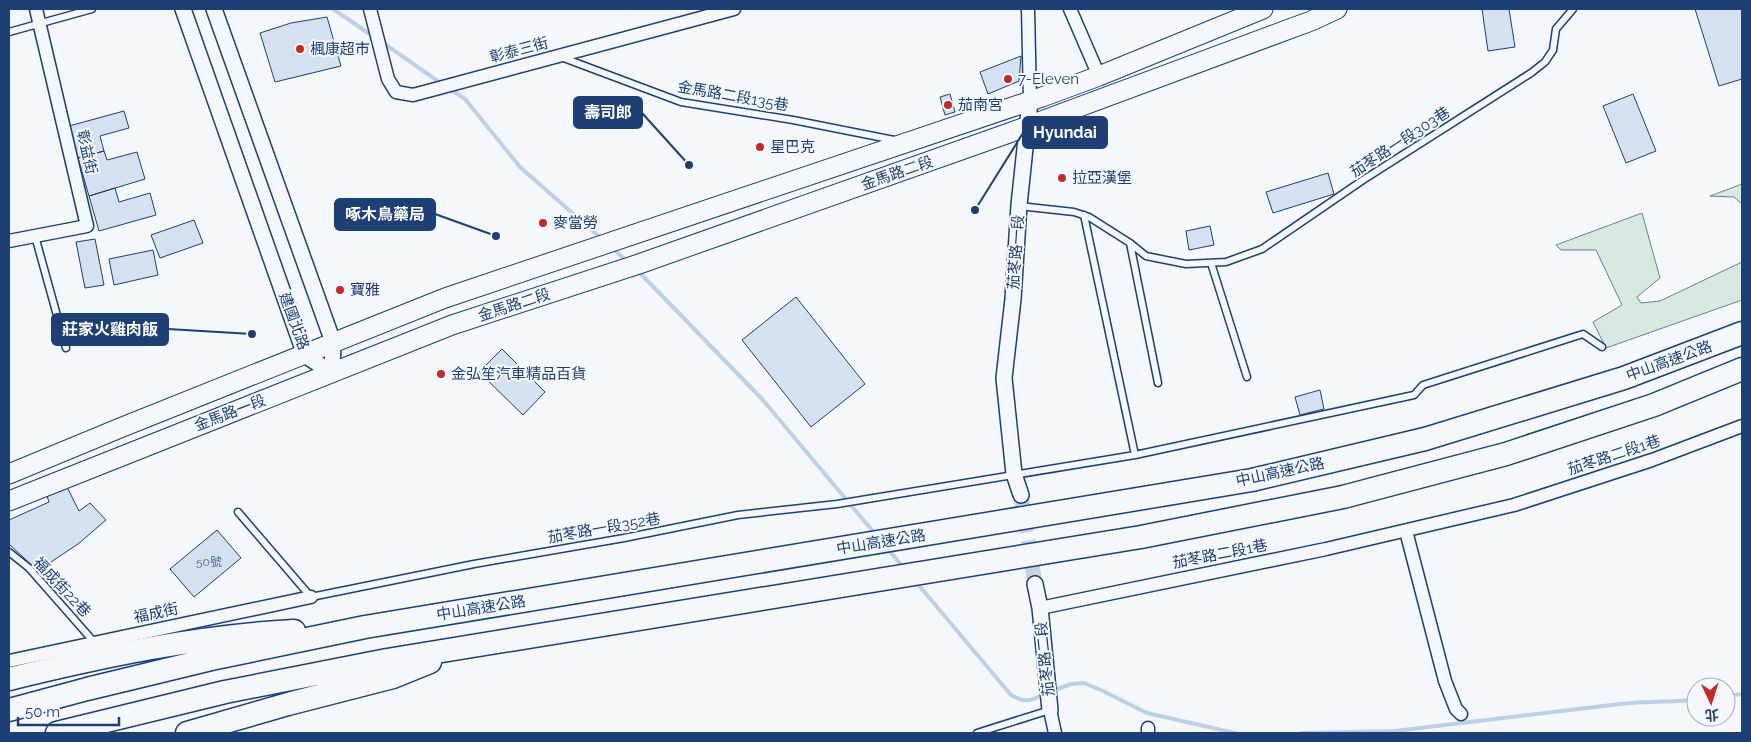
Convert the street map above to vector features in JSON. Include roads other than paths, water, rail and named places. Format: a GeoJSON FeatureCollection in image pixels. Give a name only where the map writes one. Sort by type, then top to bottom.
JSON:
{"type":"FeatureCollection","features":[{"type":"Feature","properties":{"kind":"highway","name":"中山高速公路"},"geometry":{"type":"LineString","coordinates":[[9,710],[211,659],[365,627],[1252,480],[1425,439],[1624,378],[1742,333]]}},
{"type":"Feature","properties":{"kind":"highway"},"geometry":{"type":"LineString","coordinates":[[57,733],[226,692],[387,660],[1142,537],[1344,497],[1506,454],[1654,405],[1742,369]]}},
{"type":"Feature","properties":{"kind":"highway"},"geometry":{"type":"LineString","coordinates":[[9,680],[152,647],[246,633],[365,627]]}},
{"type":"Feature","properties":{"kind":"highway"},"geometry":{"type":"LineString","coordinates":[[187,733],[393,677],[467,646]]}},
{"type":"Feature","properties":{"kind":"main road","name":"金馬路二段"},"geometry":{"type":"LineString","coordinates":[[445,298],[1030,101],[1099,76],[1263,9]]}},
{"type":"Feature","properties":{"kind":"main road","name":"金馬路二段"},"geometry":{"type":"LineString","coordinates":[[452,325],[633,266],[1029,126],[1311,21],[1337,9]]}},
{"type":"Feature","properties":{"kind":"main road","name":"金馬路一段"},"geometry":{"type":"LineString","coordinates":[[9,474],[445,298]]}},
{"type":"Feature","properties":{"kind":"main road","name":"金馬路一段"},"geometry":{"type":"LineString","coordinates":[[9,501],[452,325]]}},
{"type":"Feature","properties":{"kind":"street","name":"彰益街"},"geometry":{"type":"LineString","coordinates":[[9,242],[87,226],[36,9]]}},
{"type":"Feature","properties":{"kind":"street","name":"建國北路"},"geometry":{"type":"LineString","coordinates":[[183,9],[305,355],[332,373]]}},
{"type":"Feature","properties":{"kind":"street","name":"建國北路"},"geometry":{"type":"LineString","coordinates":[[214,9],[333,342],[332,373]]}},
{"type":"Feature","properties":{"kind":"street","name":"彰泰三街"},"geometry":{"type":"LineString","coordinates":[[370,9],[388,79],[396,92],[413,95],[734,9]]}},
{"type":"Feature","properties":{"kind":"street","name":"茄苳路一段"},"geometry":{"type":"LineString","coordinates":[[1021,495],[1014,474],[1004,378],[1013,299],[1019,206],[1029,126],[1028,9]]}},
{"type":"Feature","properties":{"kind":"street"},"geometry":{"type":"LineString","coordinates":[[1070,9],[1099,76]]}},
{"type":"Feature","properties":{"kind":"street","name":"茄苳路二段1巷"},"geometry":{"type":"LineString","coordinates":[[1040,608],[1326,549],[1514,505],[1652,460],[1742,426]]}},
{"type":"Feature","properties":{"kind":"street"},"geometry":{"type":"LineString","coordinates":[[1406,531],[1446,681],[1456,709],[1461,714]]}},
{"type":"Feature","properties":{"kind":"street","name":"茄苳路二段"},"geometry":{"type":"LineString","coordinates":[[1035,584],[1040,608],[1049,698],[1055,733]]}},
{"type":"Feature","properties":{"kind":"street","name":"福成街"},"geometry":{"type":"LineString","coordinates":[[9,660],[311,598]]}},
{"type":"Feature","properties":{"kind":"lane"},"geometry":{"type":"LineString","coordinates":[[9,32],[92,9]]}},
{"type":"Feature","properties":{"kind":"lane","name":"茄苳路一段303巷"},"geometry":{"type":"LineString","coordinates":[[1019,206],[1074,212],[1084,215],[1130,243],[1146,256],[1186,264],[1226,262],[1262,249],[1363,180],[1531,73],[1545,62],[1553,50],[1556,29],[1573,9]]}},
{"type":"Feature","properties":{"kind":"lane","name":"金馬路二段135巷"},"geometry":{"type":"LineString","coordinates":[[560,56],[681,102],[793,120],[908,143]]}},
{"type":"Feature","properties":{"kind":"lane"},"geometry":{"type":"LineString","coordinates":[[1084,215],[1135,455]]}},
{"type":"Feature","properties":{"kind":"lane"},"geometry":{"type":"LineString","coordinates":[[35,236],[66,348]]}},
{"type":"Feature","properties":{"kind":"lane"},"geometry":{"type":"LineString","coordinates":[[1130,243],[1158,383]]}},
{"type":"Feature","properties":{"kind":"lane"},"geometry":{"type":"LineString","coordinates":[[1211,262],[1247,377]]}},
{"type":"Feature","properties":{"kind":"lane","name":"茄苳路一段352巷"},"geometry":{"type":"LineString","coordinates":[[311,598],[474,564],[624,538],[738,515],[836,504],[1135,455],[1414,395],[1423,385],[1583,334],[1602,347]]}},
{"type":"Feature","properties":{"kind":"lane"},"geometry":{"type":"LineString","coordinates":[[238,512],[311,598]]}},
{"type":"Feature","properties":{"kind":"lane","name":"福成街22巷"},"geometry":{"type":"LineString","coordinates":[[9,552],[30,568],[94,642]]}},
{"type":"Feature","properties":{"kind":"lane"},"geometry":{"type":"LineString","coordinates":[[977,733],[1049,698]]}},
{"type":"Feature","properties":{"kind":"waterway"},"geometry":{"type":"LineString","coordinates":[[333,9],[374,37]]}},
{"type":"Feature","properties":{"kind":"waterway"},"geometry":{"type":"LineString","coordinates":[[382,42],[442,84]]}},
{"type":"Feature","properties":{"kind":"waterway"},"geometry":{"type":"LineString","coordinates":[[450,89],[465,99],[520,167],[603,240]]}},
{"type":"Feature","properties":{"kind":"waterway"},"geometry":{"type":"LineString","coordinates":[[612,248],[627,261]]}},
{"type":"Feature","properties":{"kind":"waterway"},"geometry":{"type":"LineString","coordinates":[[638,271],[762,399],[876,535]]}},
{"type":"Feature","properties":{"kind":"waterway"},"geometry":{"type":"LineString","coordinates":[[887,548],[903,567]]}},
{"type":"Feature","properties":{"kind":"waterway"},"geometry":{"type":"LineString","coordinates":[[916,582],[1011,695],[1028,700],[1046,694]]}},
{"type":"Feature","properties":{"kind":"waterway"},"geometry":{"type":"LineString","coordinates":[[1052,691],[1071,684],[1084,683],[1147,713],[1235,733]]}},
{"type":"Feature","properties":{"kind":"waterway"},"geometry":{"type":"LineString","coordinates":[[1736,695],[1742,694]]}},
{"type":"Feature","properties":{"kind":"waterway"},"geometry":{"type":"LineString","coordinates":[[1302,733],[1395,731],[1620,704],[1686,700]]}},
{"type":"Feature","properties":{"kind":"tunnel"},"geometry":{"type":"LineString","coordinates":[[1021,495],[1035,584]]}},
{"type":"Feature","properties":{"kind":"place","name":"楓康超市"},"geometry":{"type":"Point","coordinates":[300,49]}},
{"type":"Feature","properties":{"kind":"place","name":"7-Eleven"},"geometry":{"type":"Point","coordinates":[1008,79]}},
{"type":"Feature","properties":{"kind":"place","name":"茄南宮"},"geometry":{"type":"Point","coordinates":[948,105]}},
{"type":"Feature","properties":{"kind":"place","name":"星巴克"},"geometry":{"type":"Point","coordinates":[760,147]}},
{"type":"Feature","properties":{"kind":"place","name":"壽司郎"},"geometry":{"type":"Point","coordinates":[689,165]}},
{"type":"Feature","properties":{"kind":"place","name":"拉亞漢堡"},"geometry":{"type":"Point","coordinates":[1062,178]}},
{"type":"Feature","properties":{"kind":"place","name":"Hyundai"},"geometry":{"type":"Point","coordinates":[975,210]}},
{"type":"Feature","properties":{"kind":"place","name":"麥當勞"},"geometry":{"type":"Point","coordinates":[543,223]}},
{"type":"Feature","properties":{"kind":"place","name":"啄木鳥藥局"},"geometry":{"type":"Point","coordinates":[496,236]}},
{"type":"Feature","properties":{"kind":"place","name":"寶雅"},"geometry":{"type":"Point","coordinates":[340,290]}},
{"type":"Feature","properties":{"kind":"place","name":"莊家火雞肉飯"},"geometry":{"type":"Point","coordinates":[252,334]}},
{"type":"Feature","properties":{"kind":"place","name":"金弘笙汽車精品百貨"},"geometry":{"type":"Point","coordinates":[441,374]}}]}
